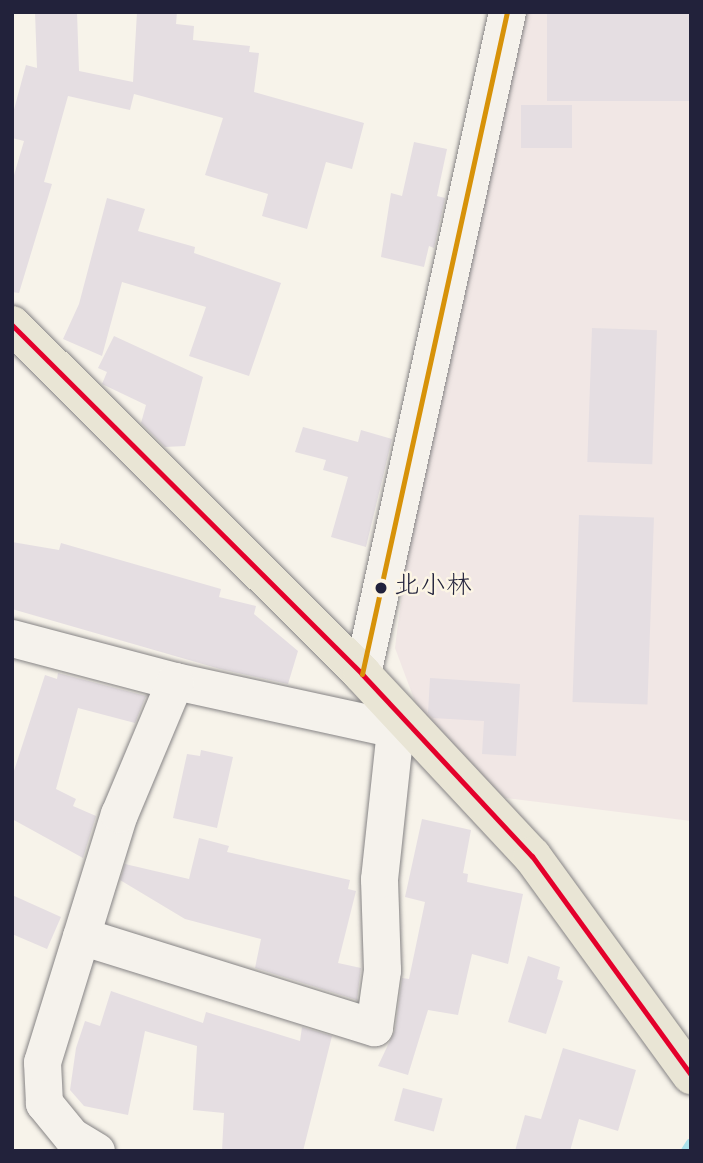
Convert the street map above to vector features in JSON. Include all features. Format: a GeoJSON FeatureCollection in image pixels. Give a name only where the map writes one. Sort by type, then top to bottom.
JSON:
{"type":"FeatureCollection","features":[{"type":"Feature","properties":{"kind":"main road"},"geometry":{"type":"LineString","coordinates":[[12,325],[362,674],[400,726],[531,856],[690,1072]]}},
{"type":"Feature","properties":{"kind":"street"},"geometry":{"type":"LineString","coordinates":[[362,674],[506,12]]}},
{"type":"Feature","properties":{"kind":"street"},"geometry":{"type":"LineString","coordinates":[[12,638],[175,681],[400,726],[379,879],[382,970],[374,1027],[81,936]]}},
{"type":"Feature","properties":{"kind":"street"},"geometry":{"type":"LineString","coordinates":[[96,1151],[71,1136],[44,1103],[43,1062],[119,814],[175,681]]}},
{"type":"Feature","properties":{"kind":"shaded area"},"geometry":{"type":"Polygon","coordinates":[[[521,12],[691,12],[691,821],[505,798],[423,723],[395,648],[405,569],[521,12]]]}},
{"type":"Feature","properties":{"kind":"building"},"geometry":{"type":"Polygon","coordinates":[[[35,12],[77,12],[79,71],[133,82],[137,12],[177,12],[176,24],[194,26],[193,40],[250,46],[249,52],[259,53],[254,92],[364,123],[352,169],[326,162],[307,229],[262,216],[268,194],[205,175],[223,118],[134,94],[130,110],[68,96],[44,182],[52,184],[19,293],[12,292],[12,182],[24,141],[12,138],[12,117],[26,65],[37,68],[35,12]]]}},
{"type":"Feature","properties":{"kind":"building"},"geometry":{"type":"Polygon","coordinates":[[[547,12],[691,12],[691,101],[547,101],[547,12]]]}},
{"type":"Feature","properties":{"kind":"building"},"geometry":{"type":"Polygon","coordinates":[[[521,105],[572,105],[572,148],[521,148],[521,105]]]}},
{"type":"Feature","properties":{"kind":"building"},"geometry":{"type":"Polygon","coordinates":[[[414,142],[447,149],[437,196],[445,198],[434,248],[429,246],[424,267],[381,257],[391,193],[402,196],[414,142]]]}},
{"type":"Feature","properties":{"kind":"building"},"geometry":{"type":"Polygon","coordinates":[[[107,198],[145,209],[138,231],[195,247],[194,253],[281,283],[249,376],[189,356],[206,307],[122,282],[102,356],[63,339],[79,304],[107,198]]]}},
{"type":"Feature","properties":{"kind":"building"},"geometry":{"type":"Polygon","coordinates":[[[592,328],[657,330],[652,464],[587,462],[592,328]]]}},
{"type":"Feature","properties":{"kind":"building"},"geometry":{"type":"Polygon","coordinates":[[[114,336],[203,377],[185,446],[165,447],[141,423],[146,405],[102,384],[107,372],[98,368],[114,336]]]}},
{"type":"Feature","properties":{"kind":"building"},"geometry":{"type":"Polygon","coordinates":[[[303,427],[358,442],[361,430],[392,439],[366,547],[331,537],[348,477],[323,470],[326,460],[295,452],[303,427]]]}},
{"type":"Feature","properties":{"kind":"building"},"geometry":{"type":"Polygon","coordinates":[[[579,515],[654,518],[647,705],[572,702],[579,515]]]}},
{"type":"Feature","properties":{"kind":"building"},"geometry":{"type":"Polygon","coordinates":[[[12,542],[59,550],[61,543],[221,589],[219,597],[256,606],[254,614],[298,651],[288,684],[220,669],[12,609],[12,542]]]}},
{"type":"Feature","properties":{"kind":"building"},"geometry":{"type":"Polygon","coordinates":[[[58,673],[146,696],[135,723],[78,708],[56,789],[76,799],[73,806],[96,816],[83,858],[12,819],[12,777],[45,675],[57,679],[58,673]]]}},
{"type":"Feature","properties":{"kind":"building"},"geometry":{"type":"Polygon","coordinates":[[[430,678],[520,684],[516,756],[482,754],[484,721],[433,718],[428,713],[430,678]]]}},
{"type":"Feature","properties":{"kind":"building"},"geometry":{"type":"Polygon","coordinates":[[[201,750],[233,757],[217,828],[173,818],[187,754],[200,756],[201,750]]]}},
{"type":"Feature","properties":{"kind":"building"},"geometry":{"type":"Polygon","coordinates":[[[422,819],[471,830],[463,873],[468,874],[467,882],[523,894],[508,964],[472,954],[458,1015],[428,1010],[408,1075],[378,1066],[395,1030],[402,978],[409,979],[425,902],[405,897],[422,819]]]}},
{"type":"Feature","properties":{"kind":"building"},"geometry":{"type":"Polygon","coordinates":[[[199,838],[229,846],[227,852],[350,880],[348,889],[356,891],[338,963],[361,968],[357,1000],[255,968],[261,939],[185,919],[120,880],[125,864],[189,879],[199,838]]]}},
{"type":"Feature","properties":{"kind":"building"},"geometry":{"type":"Polygon","coordinates":[[[12,895],[61,917],[47,949],[12,934],[12,895]]]}},
{"type":"Feature","properties":{"kind":"building"},"geometry":{"type":"Polygon","coordinates":[[[528,956],[560,967],[557,979],[563,981],[546,1034],[508,1022],[528,956]]]}},
{"type":"Feature","properties":{"kind":"building"},"geometry":{"type":"Polygon","coordinates":[[[111,991],[203,1023],[206,1012],[300,1041],[302,1027],[332,1036],[303,1151],[222,1151],[224,1113],[193,1110],[197,1046],[145,1031],[128,1115],[84,1106],[70,1090],[76,1048],[85,1021],[100,1026],[111,991]]]}},
{"type":"Feature","properties":{"kind":"building"},"geometry":{"type":"Polygon","coordinates":[[[563,1048],[636,1070],[618,1131],[579,1119],[570,1151],[515,1151],[525,1115],[541,1119],[563,1048]]]}},
{"type":"Feature","properties":{"kind":"building"},"geometry":{"type":"Polygon","coordinates":[[[403,1088],[443,1099],[434,1131],[394,1121],[403,1088]]]}},
{"type":"Feature","properties":{"kind":"waterway"},"geometry":{"type":"LineString","coordinates":[[686,1151],[691,1143]]}},
{"type":"Feature","properties":{"kind":"transit line"},"geometry":{"type":"LineString","coordinates":[[362,674],[507,12]]}},
{"type":"Feature","properties":{"kind":"transit line"},"geometry":{"type":"LineString","coordinates":[[12,325],[362,674],[532,856],[691,1075]]}},
{"type":"Feature","properties":{"kind":"place","name":"北小林"},"geometry":{"type":"Point","coordinates":[381,588]}}]}
